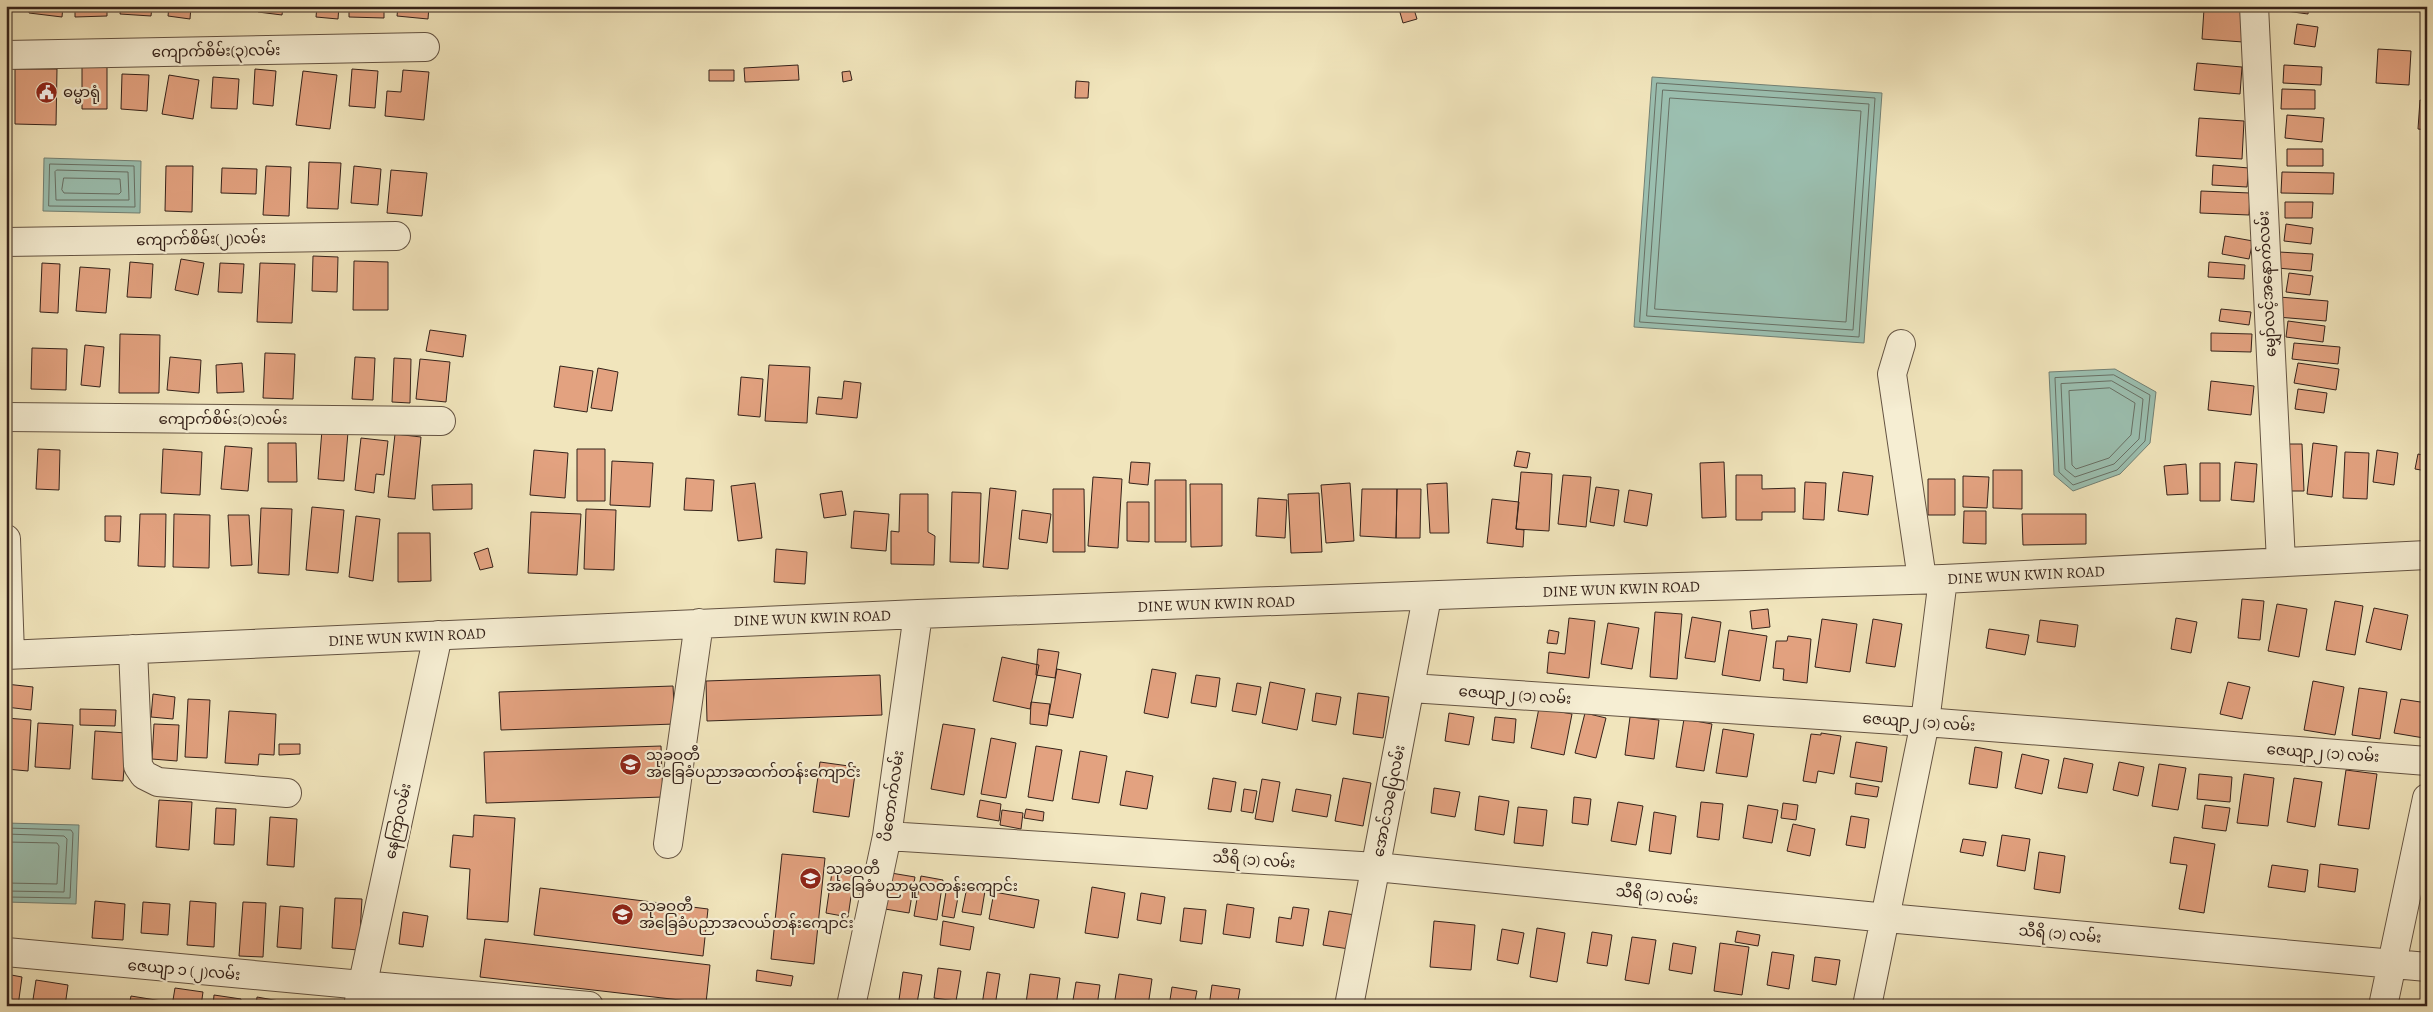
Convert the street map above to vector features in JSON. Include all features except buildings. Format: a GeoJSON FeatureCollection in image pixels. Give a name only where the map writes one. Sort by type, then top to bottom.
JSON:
{"type":"FeatureCollection","features":[{"type":"Feature","properties":{"kind":"street","name":"မျှော်လင့်အနောက်လမ်း"},"geometry":{"type":"LineString","coordinates":[[2254,6],[2281,562]]}},
{"type":"Feature","properties":{"kind":"street","name":"ကျောက်စိမ်း(၃)လမ်း"},"geometry":{"type":"LineString","coordinates":[[6,55],[425,47]]}},
{"type":"Feature","properties":{"kind":"street","name":"ကျောက်စိမ်း(၂)လမ်း"},"geometry":{"type":"LineString","coordinates":[[6,242],[396,236]]}},
{"type":"Feature","properties":{"kind":"street"},"geometry":{"type":"LineString","coordinates":[[1867,1006],[1887,918],[1925,722],[1933,579],[1892,374],[1901,344]]}},
{"type":"Feature","properties":{"kind":"street","name":"ကျောက်စိမ်း(၁)လမ်း"},"geometry":{"type":"LineString","coordinates":[[6,417],[441,421]]}},
{"type":"Feature","properties":{"kind":"street"},"geometry":{"type":"LineString","coordinates":[[6,539],[8,654]]}},
{"type":"Feature","properties":{"kind":"street","name":"DINE WUN KWIN ROAD"},"geometry":{"type":"LineString","coordinates":[[8,654],[918,614],[1933,579],[2427,555]]}},
{"type":"Feature","properties":{"kind":"street","name":"အောင်သပြေလမ်း"},"geometry":{"type":"LineString","coordinates":[[1349,1006],[1427,597]]}},
{"type":"Feature","properties":{"kind":"street","name":"ပိတောက်လမ်း"},"geometry":{"type":"LineString","coordinates":[[851,1006],[887,836],[918,614]]}},
{"type":"Feature","properties":{"kind":"street"},"geometry":{"type":"LineString","coordinates":[[668,844],[699,623]]}},
{"type":"Feature","properties":{"kind":"street","name":"နေကြာလမ်း"},"geometry":{"type":"LineString","coordinates":[[360,996],[438,635]]}},
{"type":"Feature","properties":{"kind":"street"},"geometry":{"type":"LineString","coordinates":[[133,649],[138,766],[144,775],[158,782],[287,793]]}},
{"type":"Feature","properties":{"kind":"street","name":"ဇေယျာ၂ (၁) လမ်း"},"geometry":{"type":"LineString","coordinates":[[1411,688],[1925,722],[2427,761]]}},
{"type":"Feature","properties":{"kind":"street"},"geometry":{"type":"LineString","coordinates":[[2383,1006],[2427,798]]}},
{"type":"Feature","properties":{"kind":"street","name":"သီရိ (၁) လမ်း"},"geometry":{"type":"LineString","coordinates":[[887,836],[1376,867],[1887,918],[2427,967]]}},
{"type":"Feature","properties":{"kind":"street","name":"ဇေယျာ ၁ (၂)လမ်း"},"geometry":{"type":"LineString","coordinates":[[6,952],[360,996],[589,1006]]}},
{"type":"Feature","properties":{"kind":"water"},"geometry":{"type":"Polygon","coordinates":[[[1652,77],[1882,93],[1864,343],[1634,327],[1652,77]]]}},
{"type":"Feature","properties":{"kind":"water"},"geometry":{"type":"Polygon","coordinates":[[[44,158],[141,161],[140,213],[43,211],[44,158]]]}},
{"type":"Feature","properties":{"kind":"water"},"geometry":{"type":"Polygon","coordinates":[[[2115,369],[2156,392],[2150,443],[2120,474],[2073,491],[2054,475],[2049,372],[2115,369]]]}},
{"type":"Feature","properties":{"kind":"water"},"geometry":{"type":"Polygon","coordinates":[[[6,823],[79,825],[76,904],[6,902],[6,823]]]}},
{"type":"Feature","properties":{"kind":"place","name":"ဓမ္မာရုံ"},"geometry":{"type":"Point","coordinates":[47,92]}},
{"type":"Feature","properties":{"kind":"place","name":"သုခဝတီ အခြေခံပညာအထက်တန်းကျောင်း"},"geometry":{"type":"Point","coordinates":[630,764]}},
{"type":"Feature","properties":{"kind":"place","name":"သုခဝတီ အခြေခံပညာမူလတန်းကျောင်း"},"geometry":{"type":"Point","coordinates":[810,878]}},
{"type":"Feature","properties":{"kind":"place","name":"သုခဝတီ အခြေခံပညာအလယ်တန်းကျောင်း"},"geometry":{"type":"Point","coordinates":[623,915]}}]}
